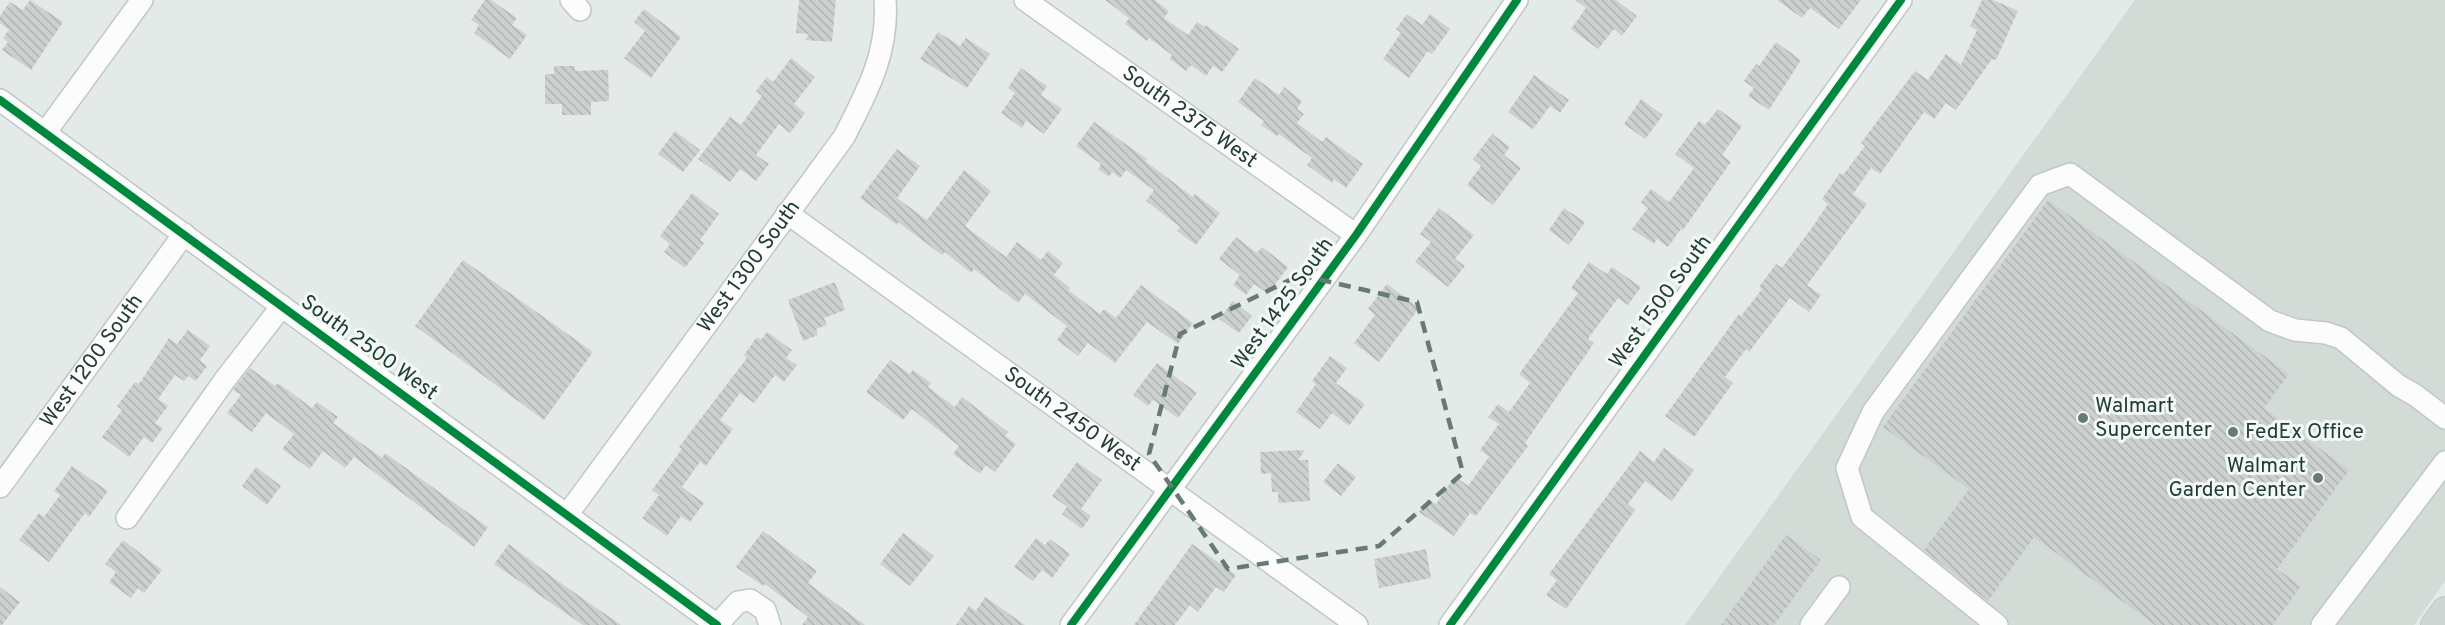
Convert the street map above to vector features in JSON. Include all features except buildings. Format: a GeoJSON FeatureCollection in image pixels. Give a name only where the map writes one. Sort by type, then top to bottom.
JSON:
{"type":"FeatureCollection","features":[{"type":"Feature","properties":{"kind":"main road"},"geometry":{"type":"LineString","coordinates":[[2434,625],[2445,610]]}},
{"type":"Feature","properties":{"kind":"street"},"geometry":{"type":"LineString","coordinates":[[45,133],[142,0]]}},
{"type":"Feature","properties":{"kind":"street","name":"West 1300 South"},"geometry":{"type":"LineString","coordinates":[[567,515],[844,137],[871,85],[886,23],[885,0]]}},
{"type":"Feature","properties":{"kind":"street","name":"South 2375 West"},"geometry":{"type":"LineString","coordinates":[[1025,0],[1356,235]]}},
{"type":"Feature","properties":{"kind":"street","name":"West 1425 South"},"geometry":{"type":"LineString","coordinates":[[1071,625],[1356,235],[1516,0]]}},
{"type":"Feature","properties":{"kind":"street","name":"West 1500 South"},"geometry":{"type":"LineString","coordinates":[[1449,625],[1901,0]]}},
{"type":"Feature","properties":{"kind":"street","name":"South 2500 West"},"geometry":{"type":"LineString","coordinates":[[0,100],[717,625]]}},
{"type":"Feature","properties":{"kind":"street"},"geometry":{"type":"LineString","coordinates":[[1997,625],[1862,517],[1846,468],[1873,412],[2040,185],[2070,174],[2270,321],[2295,330],[2326,333],[2341,338],[2399,386],[2445,418]]}},
{"type":"Feature","properties":{"kind":"street","name":"South 2450 West"},"geometry":{"type":"LineString","coordinates":[[788,213],[1357,625]]}},
{"type":"Feature","properties":{"kind":"street","name":"West 1200 South"},"geometry":{"type":"LineString","coordinates":[[0,488],[184,234]]}},
{"type":"Feature","properties":{"kind":"street"},"geometry":{"type":"LineString","coordinates":[[127,518],[224,381],[282,306]]}},
{"type":"Feature","properties":{"kind":"street"},"geometry":{"type":"LineString","coordinates":[[2322,625],[2445,462]]}},
{"type":"Feature","properties":{"kind":"street"},"geometry":{"type":"LineString","coordinates":[[1811,625],[1839,587]]}},
{"type":"Feature","properties":{"kind":"street"},"geometry":{"type":"LineString","coordinates":[[717,625],[738,602],[750,600],[765,610],[770,625]]}},
{"type":"Feature","properties":{"kind":"highlighted area"},"geometry":{"type":"Polygon","coordinates":[[[1300,275],[1417,302],[1463,473],[1379,546],[1228,569],[1149,454],[1180,334],[1300,275]]]}},
{"type":"Feature","properties":{"kind":"shaded area"},"geometry":{"type":"Polygon","coordinates":[[[2135,0],[2445,0],[2445,581],[2414,625],[1685,625],[2135,0]]]}},
{"type":"Feature","properties":{"kind":"cycle path"},"geometry":{"type":"LineString","coordinates":[[1071,625],[1356,235],[1517,0]]}},
{"type":"Feature","properties":{"kind":"cycle path"},"geometry":{"type":"LineString","coordinates":[[1450,625],[1901,0]]}},
{"type":"Feature","properties":{"kind":"cycle path"},"geometry":{"type":"LineString","coordinates":[[0,100],[717,625]]}},
{"type":"Feature","properties":{"kind":"place","name":"Walmart Supercenter"},"geometry":{"type":"Point","coordinates":[2083,418]}},
{"type":"Feature","properties":{"kind":"place","name":"FedEx Office"},"geometry":{"type":"Point","coordinates":[2233,432]}},
{"type":"Feature","properties":{"kind":"place","name":"Walmart Garden Center"},"geometry":{"type":"Point","coordinates":[2318,478]}}]}
